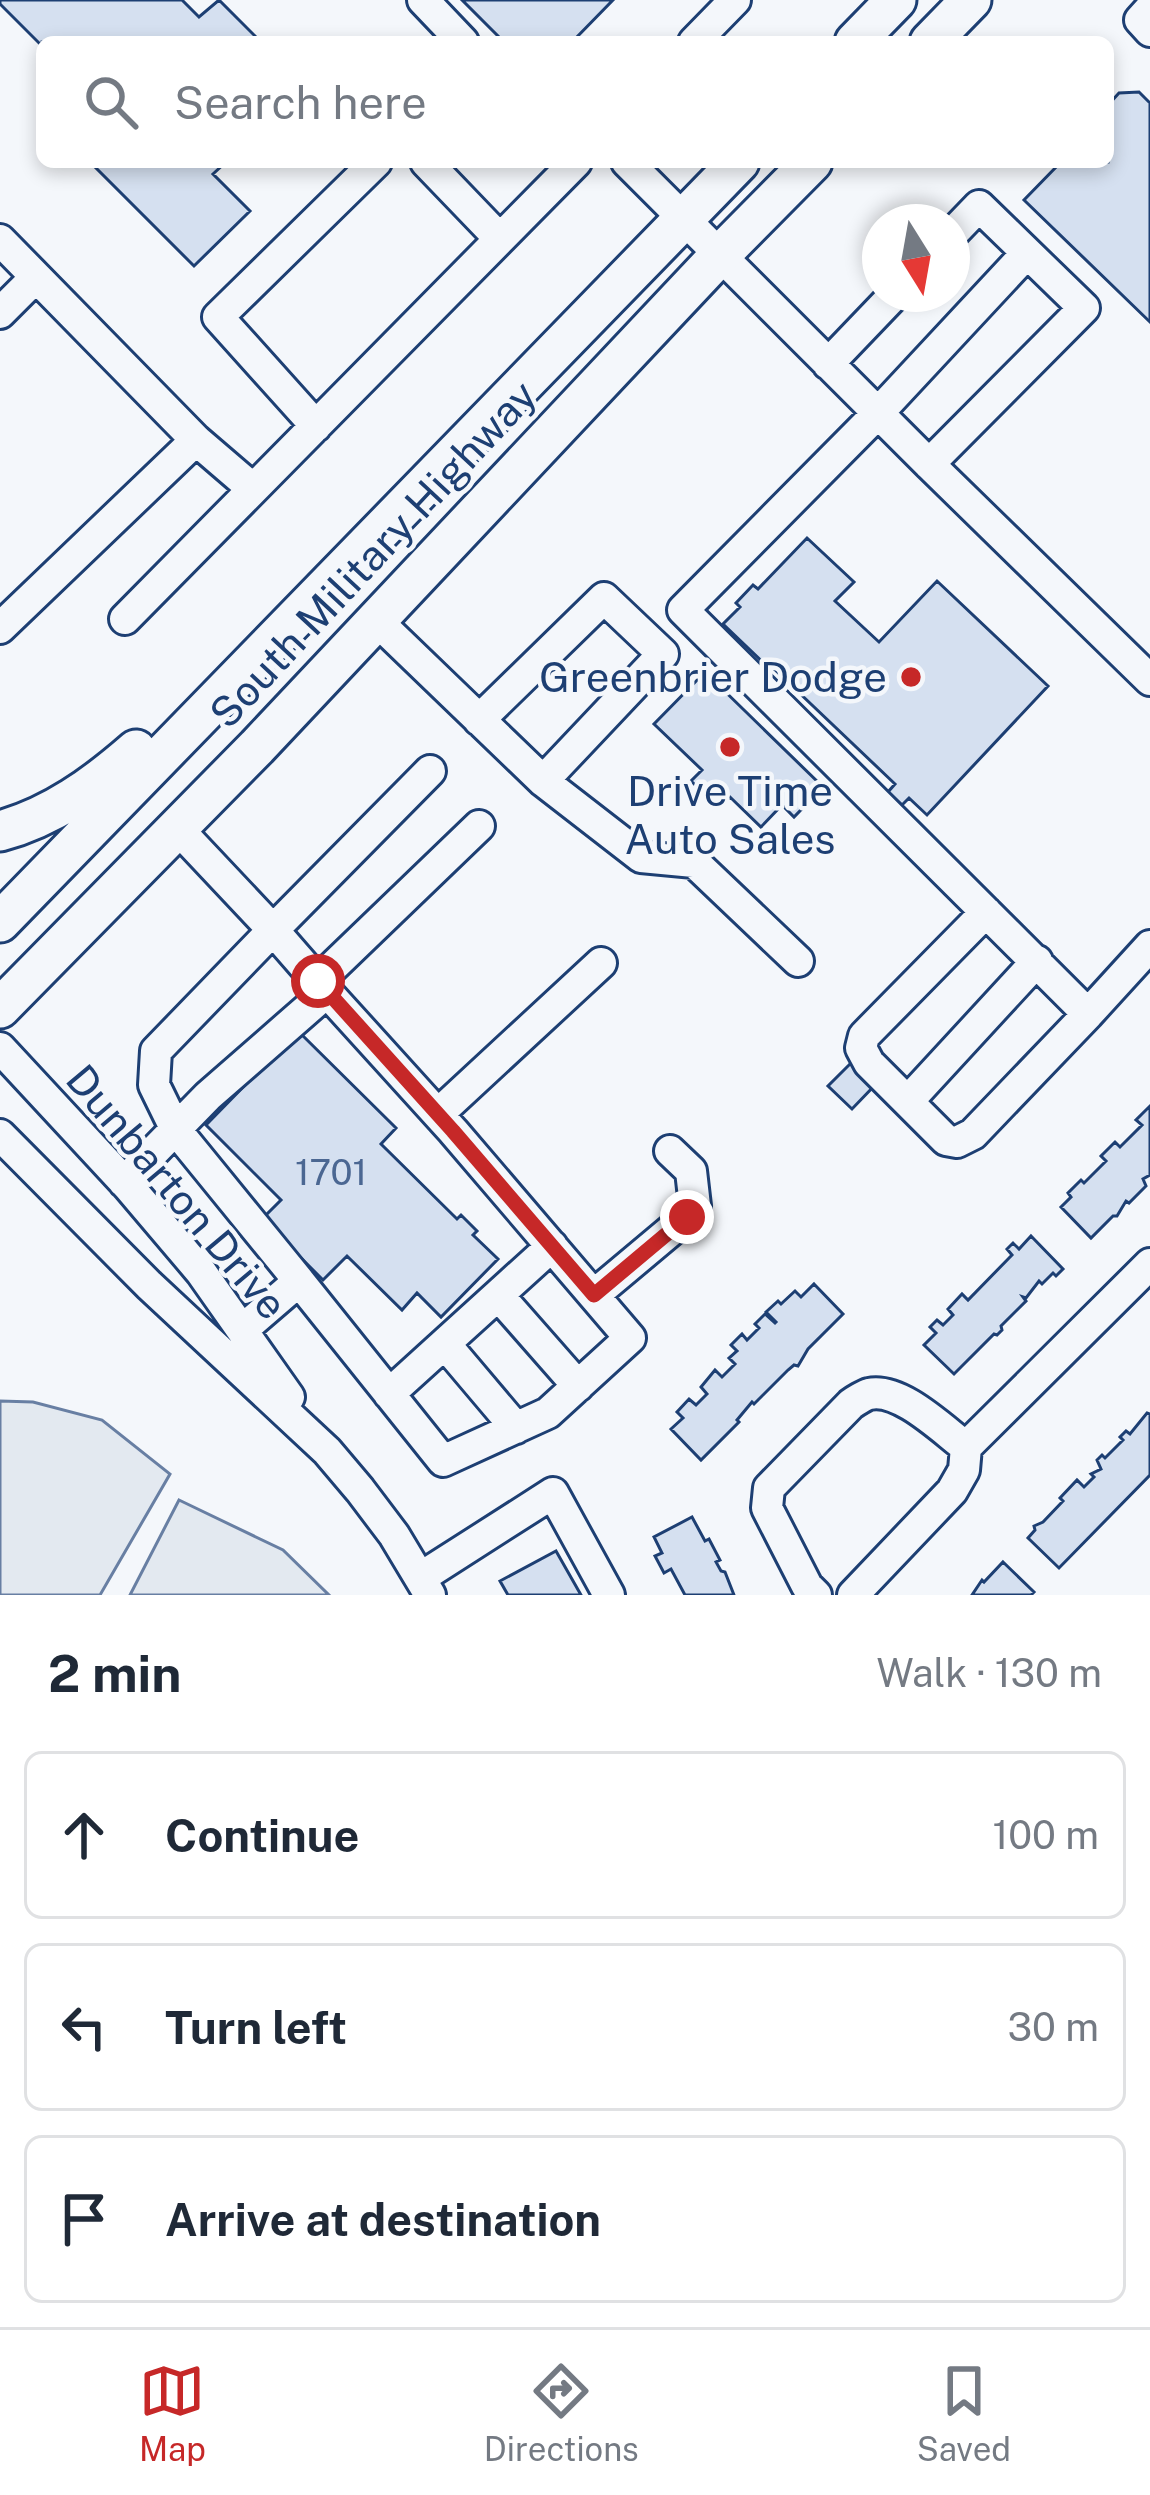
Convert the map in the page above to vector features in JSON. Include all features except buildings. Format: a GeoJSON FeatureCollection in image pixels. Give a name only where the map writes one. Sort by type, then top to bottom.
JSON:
{"type":"FeatureCollection","features":[{"type":"Feature","properties":{"kind":"main road"},"geometry":{"type":"LineString","coordinates":[[861,36],[896,0]]}},
{"type":"Feature","properties":{"kind":"main road"},"geometry":{"type":"LineString","coordinates":[[936,36],[971,0]]}},
{"type":"Feature","properties":{"kind":"main road","name":"South Military Highway"},"geometry":{"type":"LineString","coordinates":[[0,922],[733,168]]}},
{"type":"Feature","properties":{"kind":"main road","name":"South Military Highway"},"geometry":{"type":"LineString","coordinates":[[0,1008],[377,621],[806,168]]}},
{"type":"Feature","properties":{"kind":"main road"},"geometry":{"type":"LineString","coordinates":[[0,831],[45,814],[113,770],[266,621],[363,547]]}},
{"type":"Feature","properties":{"kind":"street"},"geometry":{"type":"LineString","coordinates":[[423,0],[458,36]]}},
{"type":"Feature","properties":{"kind":"street"},"geometry":{"type":"LineString","coordinates":[[700,36],[735,0]]}},
{"type":"Feature","properties":{"kind":"street"},"geometry":{"type":"LineString","coordinates":[[1150,9],[1140,20],[1150,31]]}},
{"type":"Feature","properties":{"kind":"street"},"geometry":{"type":"LineString","coordinates":[[316,425],[218,317],[370,168]]}},
{"type":"Feature","properties":{"kind":"street"},"geometry":{"type":"LineString","coordinates":[[432,168],[500,239]]}},
{"type":"Feature","properties":{"kind":"street"},"geometry":{"type":"LineString","coordinates":[[125,619],[570,168]]}},
{"type":"Feature","properties":{"kind":"street"},"geometry":{"type":"LineString","coordinates":[[633,168],[1150,680]]}},
{"type":"Feature","properties":{"kind":"street"},"geometry":{"type":"LineString","coordinates":[[929,464],[1084,308],[979,206],[970,215]]}},
{"type":"Feature","properties":{"kind":"street"},"geometry":{"type":"LineString","coordinates":[[0,240],[196,440],[253,489]]}},
{"type":"Feature","properties":{"kind":"street"},"geometry":{"type":"LineString","coordinates":[[1027,254],[683,610],[1088,1013]]}},
{"type":"Feature","properties":{"kind":"street"},"geometry":{"type":"LineString","coordinates":[[0,313],[36,277]]}},
{"type":"Feature","properties":{"kind":"street"},"geometry":{"type":"LineString","coordinates":[[828,364],[878,312]]}},
{"type":"Feature","properties":{"kind":"street"},"geometry":{"type":"LineString","coordinates":[[0,628],[196,440]]}},
{"type":"Feature","properties":{"kind":"street"},"geometry":{"type":"LineString","coordinates":[[479,720],[604,598],[619,612],[663,654],[543,781]]}},
{"type":"Feature","properties":{"kind":"street"},"geometry":{"type":"LineString","coordinates":[[377,621],[543,781],[640,857],[694,862],[798,961]]}},
{"type":"Feature","properties":{"kind":"street"},"geometry":{"type":"LineString","coordinates":[[177,828],[273,930],[438,1114],[630,1338],[548,1414],[442,1461],[176,1130],[154,1085],[156,1051],[273,930],[430,771]]}},
{"type":"Feature","properties":{"kind":"street"},"geometry":{"type":"LineString","coordinates":[[124,1182],[479,826]]}},
{"type":"Feature","properties":{"kind":"street"},"geometry":{"type":"LineString","coordinates":[[986,912],[862,1041],[869,1063],[946,1140],[966,1139],[1150,946]]}},
{"type":"Feature","properties":{"kind":"street"},"geometry":{"type":"LineString","coordinates":[[908,1102],[1036,962]]}},
{"type":"Feature","properties":{"kind":"street"},"geometry":{"type":"LineString","coordinates":[[438,1114],[601,963]]}},
{"type":"Feature","properties":{"kind":"street","name":"Dunbarton Drive"},"geometry":{"type":"LineString","coordinates":[[0,1048],[201,1271],[327,1451],[394,1535],[425,1586]]}},
{"type":"Feature","properties":{"kind":"street","name":"Dunbarton Drive"},"geometry":{"type":"LineString","coordinates":[[0,1135],[149,1285],[327,1451]]}},
{"type":"Feature","properties":{"kind":"street"},"geometry":{"type":"LineString","coordinates":[[594,1295],[695,1206],[691,1171],[670,1151]]}},
{"type":"Feature","properties":{"kind":"street"},"geometry":{"type":"LineString","coordinates":[[389,1394],[552,1246]]}},
{"type":"Feature","properties":{"kind":"street"},"geometry":{"type":"LineString","coordinates":[[853,1595],[952,1491],[964,1470],[966,1447],[1150,1264]]}},
{"type":"Feature","properties":{"kind":"street"},"geometry":{"type":"LineString","coordinates":[[242,1330],[299,1281]]}},
{"type":"Feature","properties":{"kind":"street"},"geometry":{"type":"LineString","coordinates":[[498,1295],[578,1386]]}},
{"type":"Feature","properties":{"kind":"street"},"geometry":{"type":"LineString","coordinates":[[445,1344],[516,1428]]}},
{"type":"Feature","properties":{"kind":"street"},"geometry":{"type":"LineString","coordinates":[[816,1595],[767,1508],[769,1488],[823,1431],[867,1394],[886,1394],[904,1400],[966,1447]]}},
{"type":"Feature","properties":{"kind":"street"},"geometry":{"type":"LineString","coordinates":[[425,1586],[553,1493],[609,1595]]}},
{"type":"Feature","properties":{"kind":"shaded area"},"geometry":{"type":"Polygon","coordinates":[[[0,1401],[33,1402],[102,1420],[170,1474],[100,1595],[0,1595],[0,1401]]]}},
{"type":"Feature","properties":{"kind":"shaded area"},"geometry":{"type":"Polygon","coordinates":[[[179,1500],[283,1550],[329,1595],[130,1595],[179,1500]]]}},
{"type":"Feature","properties":{"kind":"place","name":"Greenbrier Dodge"},"geometry":{"type":"Point","coordinates":[911,677]}},
{"type":"Feature","properties":{"kind":"place","name":"Drive Time Auto Sales"},"geometry":{"type":"Point","coordinates":[730,747]}},
{"type":"Feature","properties":{"kind":"route"},"geometry":{"type":"LineString","coordinates":[[318,981],[594,1295],[687,1217]]}}]}
